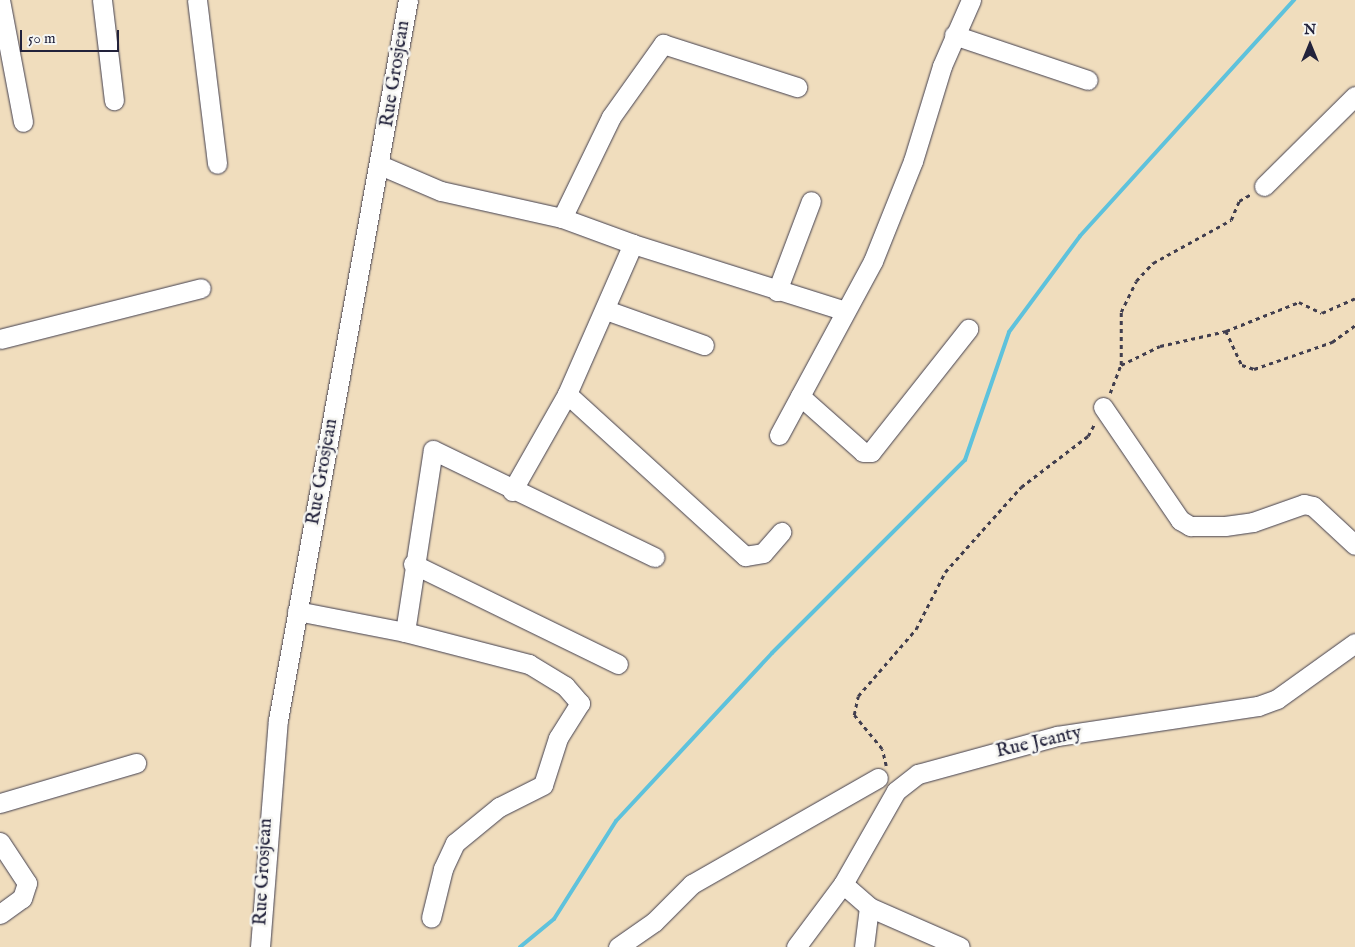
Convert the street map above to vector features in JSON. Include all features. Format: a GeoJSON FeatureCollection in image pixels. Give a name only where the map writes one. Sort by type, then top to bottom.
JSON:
{"type":"FeatureCollection","features":[{"type":"Feature","properties":{"kind":"street"},"geometry":{"type":"LineString","coordinates":[[0,0],[24,122]]}},
{"type":"Feature","properties":{"kind":"street"},"geometry":{"type":"LineString","coordinates":[[102,0],[114,100]]}},
{"type":"Feature","properties":{"kind":"street"},"geometry":{"type":"LineString","coordinates":[[197,0],[217,164]]}},
{"type":"Feature","properties":{"kind":"street","name":"Rue Grosjean"},"geometry":{"type":"LineString","coordinates":[[260,947],[269,791],[297,611],[380,165],[408,0]]}},
{"type":"Feature","properties":{"kind":"street"},"geometry":{"type":"LineString","coordinates":[[778,435],[873,261],[914,161],[954,35],[971,0]]}},
{"type":"Feature","properties":{"kind":"street"},"geometry":{"type":"LineString","coordinates":[[954,35],[1088,80]]}},
{"type":"Feature","properties":{"kind":"street"},"geometry":{"type":"LineString","coordinates":[[562,218],[611,117],[663,44],[797,87]]}},
{"type":"Feature","properties":{"kind":"street"},"geometry":{"type":"LineString","coordinates":[[1264,186],[1355,96]]}},
{"type":"Feature","properties":{"kind":"street"},"geometry":{"type":"LineString","coordinates":[[380,165],[441,191],[562,218],[633,244],[845,311]]}},
{"type":"Feature","properties":{"kind":"street"},"geometry":{"type":"LineString","coordinates":[[777,291],[811,201]]}},
{"type":"Feature","properties":{"kind":"street"},"geometry":{"type":"LineString","coordinates":[[512,491],[567,394],[606,310],[633,244]]}},
{"type":"Feature","properties":{"kind":"street"},"geometry":{"type":"LineString","coordinates":[[0,339],[201,288]]}},
{"type":"Feature","properties":{"kind":"street"},"geometry":{"type":"LineString","coordinates":[[606,310],[704,345]]}},
{"type":"Feature","properties":{"kind":"street"},"geometry":{"type":"LineString","coordinates":[[800,396],[863,452],[871,452],[968,329]]}},
{"type":"Feature","properties":{"kind":"street"},"geometry":{"type":"LineString","coordinates":[[567,394],[745,556],[763,553],[781,532]]}},
{"type":"Feature","properties":{"kind":"street"},"geometry":{"type":"LineString","coordinates":[[1103,407],[1180,520],[1190,526],[1225,526],[1253,522],[1304,504],[1313,506],[1355,545]]}},
{"type":"Feature","properties":{"kind":"street"},"geometry":{"type":"LineString","coordinates":[[405,632],[413,564],[433,450],[512,491],[654,557]]}},
{"type":"Feature","properties":{"kind":"street"},"geometry":{"type":"LineString","coordinates":[[413,564],[618,664]]}},
{"type":"Feature","properties":{"kind":"street"},"geometry":{"type":"LineString","coordinates":[[297,611],[405,632],[530,664],[565,686],[580,703],[558,738],[543,785],[499,807],[455,843],[443,868],[431,918]]}},
{"type":"Feature","properties":{"kind":"street","name":"Rue Jeanty"},"geometry":{"type":"LineString","coordinates":[[796,947],[843,884],[896,791],[918,774],[1057,736],[1258,706],[1277,700],[1354,646]]}},
{"type":"Feature","properties":{"kind":"street"},"geometry":{"type":"LineString","coordinates":[[0,803],[136,763]]}},
{"type":"Feature","properties":{"kind":"street"},"geometry":{"type":"LineString","coordinates":[[618,947],[654,922],[692,884],[878,778]]}},
{"type":"Feature","properties":{"kind":"street"},"geometry":{"type":"LineString","coordinates":[[0,842],[27,883],[22,898],[0,914]]}},
{"type":"Feature","properties":{"kind":"street"},"geometry":{"type":"LineString","coordinates":[[843,884],[869,907],[960,947]]}},
{"type":"Feature","properties":{"kind":"street"},"geometry":{"type":"LineString","coordinates":[[864,947],[869,907]]}},
{"type":"Feature","properties":{"kind":"path"},"geometry":{"type":"LineString","coordinates":[[878,778],[887,764],[886,755],[854,715],[858,696],[916,628],[945,572],[1021,487],[1088,436],[1121,365],[1121,312],[1136,281],[1153,263],[1231,220],[1239,201],[1264,186]]}},
{"type":"Feature","properties":{"kind":"path"},"geometry":{"type":"LineString","coordinates":[[1121,365],[1160,346],[1226,331],[1299,302],[1322,313],[1355,298]]}},
{"type":"Feature","properties":{"kind":"path"},"geometry":{"type":"LineString","coordinates":[[1226,331],[1242,365],[1254,369],[1332,342],[1355,325]]}},
{"type":"Feature","properties":{"kind":"waterway"},"geometry":{"type":"LineString","coordinates":[[520,947],[554,919],[616,821],[772,653],[965,460],[1009,332],[1080,236],[1294,0]]}}]}
